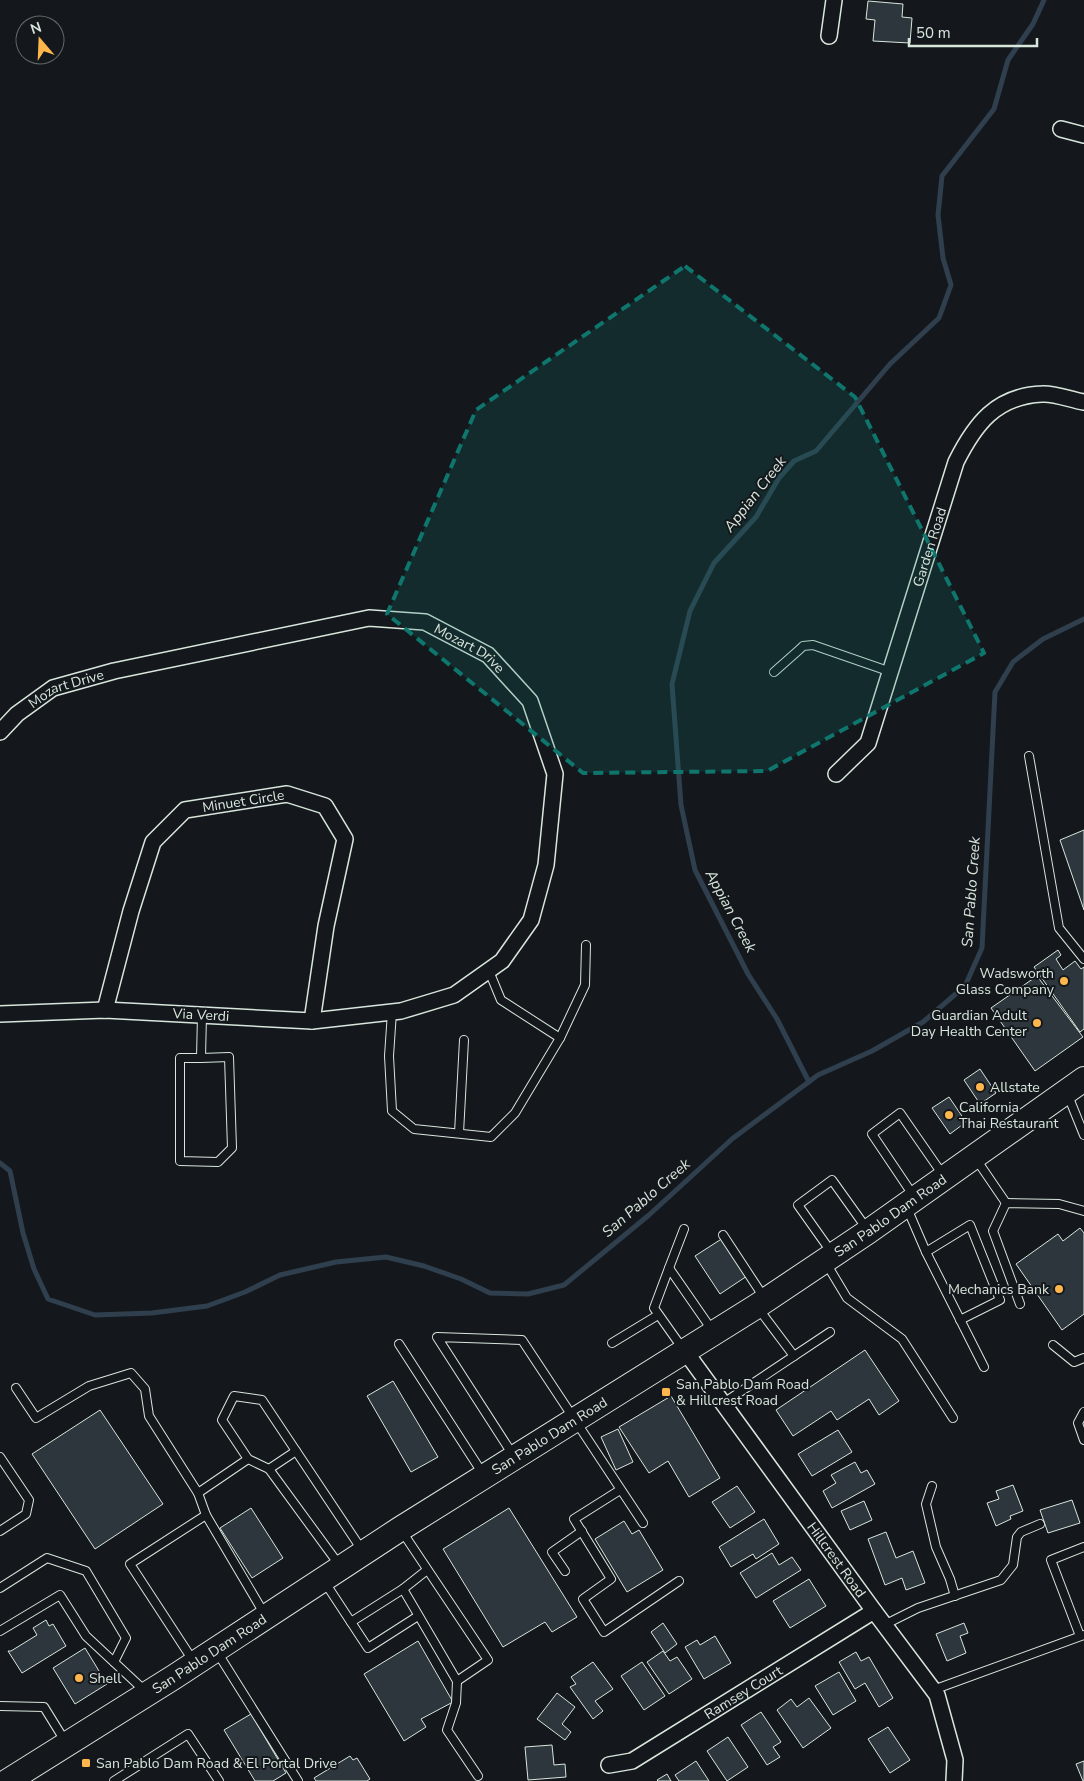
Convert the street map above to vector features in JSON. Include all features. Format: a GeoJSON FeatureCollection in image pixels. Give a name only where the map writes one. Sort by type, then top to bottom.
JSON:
{"type":"FeatureCollection","features":[{"type":"Feature","properties":{"kind":"main road","name":"San Pablo Dam Road"},"geometry":{"type":"LineString","coordinates":[[8,1781],[195,1664],[484,1475],[761,1303],[829,1258],[1075,1085]]}},
{"type":"Feature","properties":{"kind":"street"},"geometry":{"type":"LineString","coordinates":[[830,36],[834,0]]}},
{"type":"Feature","properties":{"kind":"street"},"geometry":{"type":"LineString","coordinates":[[1061,130],[1084,135]]}},
{"type":"Feature","properties":{"kind":"street","name":"Garden Road"},"geometry":{"type":"LineString","coordinates":[[836,774],[868,743],[956,462],[966,441],[980,422],[998,407],[1020,397],[1044,394],[1084,402]]}},
{"type":"Feature","properties":{"kind":"street","name":"Mozart Drive"},"geometry":{"type":"LineString","coordinates":[[0,732],[17,714],[54,688],[114,671],[369,618],[425,622],[488,655],[530,701],[555,774],[546,865],[531,920],[502,961],[454,995],[396,1011]]}},
{"type":"Feature","properties":{"kind":"street","name":"Minuet Circle"},"geometry":{"type":"LineString","coordinates":[[105,1010],[131,911],[153,842],[185,810],[287,794],[325,806],[345,839],[326,926],[312,1021]]}},
{"type":"Feature","properties":{"kind":"street","name":"Via Verdi"},"geometry":{"type":"LineString","coordinates":[[0,1014],[105,1010],[312,1021],[396,1011]]}},
{"type":"Feature","properties":{"kind":"street","name":"Hillcrest Road"},"geometry":{"type":"LineString","coordinates":[[684,1351],[884,1625],[934,1690],[955,1760],[954,1781]]}},
{"type":"Feature","properties":{"kind":"street","name":"Ramsey Court"},"geometry":{"type":"LineString","coordinates":[[609,1765],[632,1760],[874,1611]]}},
{"type":"Feature","properties":{"kind":"lane"},"geometry":{"type":"LineString","coordinates":[[774,672],[803,646],[813,645],[891,672]]}},
{"type":"Feature","properties":{"kind":"lane"},"geometry":{"type":"LineString","coordinates":[[1029,756],[1059,928],[1084,959]]}},
{"type":"Feature","properties":{"kind":"lane"},"geometry":{"type":"LineString","coordinates":[[396,1011],[389,1056],[392,1111],[414,1129],[491,1137],[514,1113],[560,1038],[585,984],[586,945]]}},
{"type":"Feature","properties":{"kind":"lane"},"geometry":{"type":"LineString","coordinates":[[488,970],[501,1000],[560,1038]]}},
{"type":"Feature","properties":{"kind":"lane"},"geometry":{"type":"LineString","coordinates":[[201,1058],[202,1015]]}},
{"type":"Feature","properties":{"kind":"lane"},"geometry":{"type":"LineString","coordinates":[[459,1133],[464,1040]]}},
{"type":"Feature","properties":{"kind":"lane"},"geometry":{"type":"LineString","coordinates":[[180,1058],[201,1058],[229,1058],[232,1148],[218,1162],[180,1161],[180,1058]]}},
{"type":"Feature","properties":{"kind":"lane"},"geometry":{"type":"LineString","coordinates":[[1075,1085],[1084,1135]]}},
{"type":"Feature","properties":{"kind":"lane"},"geometry":{"type":"LineString","coordinates":[[944,1176],[900,1113],[872,1134],[910,1201],[926,1252],[984,1367]]}},
{"type":"Feature","properties":{"kind":"lane"},"geometry":{"type":"LineString","coordinates":[[974,1156],[1006,1204]]}},
{"type":"Feature","properties":{"kind":"lane"},"geometry":{"type":"LineString","coordinates":[[869,1230],[832,1180],[798,1205],[829,1258],[847,1298],[902,1339],[953,1418]]}},
{"type":"Feature","properties":{"kind":"lane"},"geometry":{"type":"LineString","coordinates":[[1006,1204],[1059,1204],[1083,1212]]}},
{"type":"Feature","properties":{"kind":"lane"},"geometry":{"type":"LineString","coordinates":[[1006,1204],[993,1231],[1020,1304]]}},
{"type":"Feature","properties":{"kind":"lane"},"geometry":{"type":"LineString","coordinates":[[926,1252],[970,1225],[1000,1300],[960,1320]]}},
{"type":"Feature","properties":{"kind":"lane"},"geometry":{"type":"LineString","coordinates":[[684,1230],[654,1308],[684,1351]]}},
{"type":"Feature","properties":{"kind":"lane"},"geometry":{"type":"LineString","coordinates":[[723,1235],[761,1303],[794,1356]]}},
{"type":"Feature","properties":{"kind":"lane"},"geometry":{"type":"LineString","coordinates":[[669,1268],[714,1332]]}},
{"type":"Feature","properties":{"kind":"lane"},"geometry":{"type":"LineString","coordinates":[[612,1343],[658,1315]]}},
{"type":"Feature","properties":{"kind":"lane"},"geometry":{"type":"LineString","coordinates":[[722,1404],[830,1332]]}},
{"type":"Feature","properties":{"kind":"lane"},"geometry":{"type":"LineString","coordinates":[[514,1457],[437,1337],[522,1340],[643,1523]]}},
{"type":"Feature","properties":{"kind":"lane"},"geometry":{"type":"LineString","coordinates":[[399,1344],[484,1475]]}},
{"type":"Feature","properties":{"kind":"lane"},"geometry":{"type":"LineString","coordinates":[[1053,1344],[1074,1362],[1084,1358]]}},
{"type":"Feature","properties":{"kind":"lane"},"geometry":{"type":"LineString","coordinates":[[16,1388],[36,1418],[89,1386],[131,1373],[145,1390],[149,1416],[198,1493],[206,1515],[266,1617]]}},
{"type":"Feature","properties":{"kind":"lane"},"geometry":{"type":"LineString","coordinates":[[363,1553],[262,1400],[234,1396],[222,1420],[248,1459],[269,1469],[332,1573],[352,1622],[368,1648],[418,1616]]}},
{"type":"Feature","properties":{"kind":"lane"},"geometry":{"type":"LineString","coordinates":[[1084,1412],[1078,1423],[1084,1440]]}},
{"type":"Feature","properties":{"kind":"lane"},"geometry":{"type":"LineString","coordinates":[[269,1469],[296,1451]]}},
{"type":"Feature","properties":{"kind":"lane"},"geometry":{"type":"LineString","coordinates":[[0,1457],[29,1500],[26,1514],[0,1531]]}},
{"type":"Feature","properties":{"kind":"lane"},"geometry":{"type":"LineString","coordinates":[[198,1493],[248,1459]]}},
{"type":"Feature","properties":{"kind":"lane"},"geometry":{"type":"LineString","coordinates":[[932,1486],[926,1504],[936,1547],[955,1596]]}},
{"type":"Feature","properties":{"kind":"lane"},"geometry":{"type":"LineString","coordinates":[[620,1490],[574,1519],[611,1579],[583,1599],[604,1632],[679,1581]]}},
{"type":"Feature","properties":{"kind":"lane"},"geometry":{"type":"LineString","coordinates":[[195,1664],[130,1564],[206,1515]]}},
{"type":"Feature","properties":{"kind":"lane"},"geometry":{"type":"LineString","coordinates":[[884,1625],[918,1608],[1001,1580],[1013,1565],[1017,1538],[1021,1532],[1040,1524]]}},
{"type":"Feature","properties":{"kind":"lane"},"geometry":{"type":"LineString","coordinates":[[400,1529],[488,1660],[458,1681]]}},
{"type":"Feature","properties":{"kind":"lane"},"geometry":{"type":"LineString","coordinates":[[565,1571],[552,1552],[582,1531]]}},
{"type":"Feature","properties":{"kind":"lane"},"geometry":{"type":"LineString","coordinates":[[934,1690],[1082,1636],[1051,1560],[1084,1547]]}},
{"type":"Feature","properties":{"kind":"lane"},"geometry":{"type":"LineString","coordinates":[[0,1588],[47,1558],[86,1571],[126,1638],[114,1662]]}},
{"type":"Feature","properties":{"kind":"lane"},"geometry":{"type":"LineString","coordinates":[[352,1622],[403,1589],[427,1570]]}},
{"type":"Feature","properties":{"kind":"lane"},"geometry":{"type":"LineString","coordinates":[[403,1589],[458,1681],[456,1703],[447,1730],[478,1776]]}},
{"type":"Feature","properties":{"kind":"lane"},"geometry":{"type":"LineString","coordinates":[[0,1631],[60,1595],[86,1636],[148,1694]]}},
{"type":"Feature","properties":{"kind":"lane"},"geometry":{"type":"LineString","coordinates":[[216,1650],[298,1781]]}},
{"type":"Feature","properties":{"kind":"lane"},"geometry":{"type":"LineString","coordinates":[[0,1706],[44,1707],[68,1745]]}},
{"type":"Feature","properties":{"kind":"lane"},"geometry":{"type":"LineString","coordinates":[[114,1781],[188,1734],[219,1781]]}},
{"type":"Feature","properties":{"kind":"highlighted area"},"geometry":{"type":"Polygon","coordinates":[[[685,266],[855,397],[984,653],[767,771],[583,773],[387,614],[476,410],[685,266]]]}},
{"type":"Feature","properties":{"kind":"building"},"geometry":{"type":"Polygon","coordinates":[[[868,1],[903,4],[902,17],[912,18],[910,43],[873,41],[875,20],[866,19],[868,1]]]}},
{"type":"Feature","properties":{"kind":"building"},"geometry":{"type":"Polygon","coordinates":[[[1084,830],[1084,910],[1060,840],[1084,830]]]}},
{"type":"Feature","properties":{"kind":"building","name":"Wadsworth Glass Company"},"geometry":{"type":"Polygon","coordinates":[[[1058,950],[1061,955],[1056,959],[1063,970],[1075,961],[1081,969],[1084,967],[1084,1029],[1080,1032],[1034,967],[1058,950]]]}},
{"type":"Feature","properties":{"kind":"building","name":"Guardian Adult Day Health Center"},"geometry":{"type":"Polygon","coordinates":[[[1037,976],[1083,1037],[1035,1071],[991,1008],[1037,976]]]}},
{"type":"Feature","properties":{"kind":"building","name":"Allstate"},"geometry":{"type":"Polygon","coordinates":[[[980,1069],[996,1093],[980,1104],[964,1080],[980,1069]]]}},
{"type":"Feature","properties":{"kind":"building","name":"California Thai Restaurant"},"geometry":{"type":"Polygon","coordinates":[[[949,1097],[966,1122],[950,1134],[932,1108],[949,1097]]]}},
{"type":"Feature","properties":{"kind":"building","name":"Mechanics Bank"},"geometry":{"type":"Polygon","coordinates":[[[1080,1228],[1084,1233],[1084,1314],[1062,1330],[1016,1264],[1058,1234],[1063,1241],[1080,1228]]]}},
{"type":"Feature","properties":{"kind":"building"},"geometry":{"type":"Polygon","coordinates":[[[723,1238],[747,1276],[720,1294],[695,1256],[723,1238]]]}},
{"type":"Feature","properties":{"kind":"building"},"geometry":{"type":"Polygon","coordinates":[[[865,1350],[899,1401],[879,1415],[869,1399],[837,1420],[831,1411],[793,1436],[776,1410],[865,1350]]]}},
{"type":"Feature","properties":{"kind":"building"},"geometry":{"type":"Polygon","coordinates":[[[393,1381],[438,1457],[411,1472],[367,1396],[393,1381]]]}},
{"type":"Feature","properties":{"kind":"building"},"geometry":{"type":"Polygon","coordinates":[[[671,1396],[720,1478],[689,1497],[668,1461],[649,1473],[619,1427],[671,1396]]]}},
{"type":"Feature","properties":{"kind":"building"},"geometry":{"type":"Polygon","coordinates":[[[100,1410],[163,1504],[95,1549],[32,1454],[100,1410]]]}},
{"type":"Feature","properties":{"kind":"building"},"geometry":{"type":"Polygon","coordinates":[[[618,1429],[633,1462],[616,1470],[601,1437],[618,1429]]]}},
{"type":"Feature","properties":{"kind":"building"},"geometry":{"type":"Polygon","coordinates":[[[838,1430],[852,1452],[812,1476],[798,1454],[838,1430]]]}},
{"type":"Feature","properties":{"kind":"building"},"geometry":{"type":"Polygon","coordinates":[[[855,1462],[861,1473],[867,1470],[875,1484],[832,1508],[823,1491],[836,1483],[831,1475],[855,1462]]]}},
{"type":"Feature","properties":{"kind":"building"},"geometry":{"type":"Polygon","coordinates":[[[1013,1485],[1023,1511],[1010,1516],[1011,1519],[996,1526],[987,1503],[999,1499],[996,1491],[1013,1485]]]}},
{"type":"Feature","properties":{"kind":"building"},"geometry":{"type":"Polygon","coordinates":[[[737,1486],[755,1512],[730,1528],[712,1502],[737,1486]]]}},
{"type":"Feature","properties":{"kind":"building"},"geometry":{"type":"Polygon","coordinates":[[[1072,1500],[1080,1523],[1048,1533],[1040,1510],[1072,1500]]]}},
{"type":"Feature","properties":{"kind":"building"},"geometry":{"type":"Polygon","coordinates":[[[864,1501],[872,1520],[850,1530],[841,1511],[864,1501]]]}},
{"type":"Feature","properties":{"kind":"building"},"geometry":{"type":"Polygon","coordinates":[[[251,1508],[283,1558],[252,1578],[220,1528],[251,1508]]]}},
{"type":"Feature","properties":{"kind":"building"},"geometry":{"type":"Polygon","coordinates":[[[509,1508],[577,1617],[552,1632],[545,1622],[503,1647],[443,1549],[509,1508]]]}},
{"type":"Feature","properties":{"kind":"building"},"geometry":{"type":"Polygon","coordinates":[[[764,1519],[779,1544],[756,1559],[753,1554],[731,1567],[719,1547],[764,1519]]]}},
{"type":"Feature","properties":{"kind":"building"},"geometry":{"type":"Polygon","coordinates":[[[624,1521],[632,1534],[639,1530],[663,1570],[627,1592],[595,1539],[624,1521]]]}},
{"type":"Feature","properties":{"kind":"building"},"geometry":{"type":"Polygon","coordinates":[[[886,1532],[896,1558],[913,1551],[925,1583],[906,1590],[902,1578],[885,1585],[868,1539],[886,1532]]]}},
{"type":"Feature","properties":{"kind":"building"},"geometry":{"type":"Polygon","coordinates":[[[772,1553],[779,1565],[792,1557],[801,1570],[756,1598],[740,1573],[772,1553]]]}},
{"type":"Feature","properties":{"kind":"building"},"geometry":{"type":"Polygon","coordinates":[[[809,1579],[826,1606],[790,1628],[773,1601],[809,1579]]]}},
{"type":"Feature","properties":{"kind":"building"},"geometry":{"type":"Polygon","coordinates":[[[46,1620],[49,1626],[53,1624],[66,1646],[22,1673],[8,1651],[37,1635],[33,1628],[46,1620]]]}},
{"type":"Feature","properties":{"kind":"building"},"geometry":{"type":"Polygon","coordinates":[[[663,1623],[677,1644],[665,1653],[651,1632],[663,1623]]]}},
{"type":"Feature","properties":{"kind":"building"},"geometry":{"type":"Polygon","coordinates":[[[964,1623],[968,1633],[960,1636],[966,1653],[947,1661],[936,1634],[964,1623]]]}},
{"type":"Feature","properties":{"kind":"building"},"geometry":{"type":"Polygon","coordinates":[[[715,1636],[731,1663],[704,1679],[685,1647],[697,1640],[700,1645],[715,1636]]]}},
{"type":"Feature","properties":{"kind":"building"},"geometry":{"type":"Polygon","coordinates":[[[418,1641],[453,1702],[421,1719],[426,1727],[404,1741],[364,1674],[418,1641]]]}},
{"type":"Feature","properties":{"kind":"building"},"geometry":{"type":"Polygon","coordinates":[[[85,1648],[107,1684],[75,1704],[53,1668],[85,1648]]]}},
{"type":"Feature","properties":{"kind":"building"},"geometry":{"type":"Polygon","coordinates":[[[663,1651],[670,1661],[677,1657],[692,1679],[669,1694],[647,1662],[663,1651]]]}},
{"type":"Feature","properties":{"kind":"building"},"geometry":{"type":"Polygon","coordinates":[[[856,1652],[861,1661],[869,1657],[893,1698],[879,1707],[865,1683],[855,1689],[839,1662],[856,1652]]]}},
{"type":"Feature","properties":{"kind":"building"},"geometry":{"type":"Polygon","coordinates":[[[593,1662],[613,1689],[595,1701],[603,1711],[593,1719],[570,1687],[576,1684],[571,1677],[593,1662]]]}},
{"type":"Feature","properties":{"kind":"building"},"geometry":{"type":"Polygon","coordinates":[[[642,1662],[665,1696],[644,1710],[621,1676],[642,1662]]]}},
{"type":"Feature","properties":{"kind":"building"},"geometry":{"type":"Polygon","coordinates":[[[839,1672],[856,1701],[833,1715],[815,1686],[839,1672]]]}},
{"type":"Feature","properties":{"kind":"building"},"geometry":{"type":"Polygon","coordinates":[[[557,1693],[575,1707],[562,1724],[571,1732],[565,1740],[537,1719],[557,1693]]]}},
{"type":"Feature","properties":{"kind":"building"},"geometry":{"type":"Polygon","coordinates":[[[809,1698],[831,1728],[803,1748],[777,1710],[791,1699],[797,1707],[809,1698]]]}},
{"type":"Feature","properties":{"kind":"building"},"geometry":{"type":"Polygon","coordinates":[[[761,1712],[781,1742],[773,1747],[780,1757],[767,1765],[741,1725],[761,1712]]]}},
{"type":"Feature","properties":{"kind":"building"},"geometry":{"type":"Polygon","coordinates":[[[251,1714],[286,1773],[273,1781],[255,1781],[224,1730],[251,1714]]]}},
{"type":"Feature","properties":{"kind":"building"},"geometry":{"type":"Polygon","coordinates":[[[888,1727],[910,1760],[890,1773],[868,1739],[888,1727]]]}},
{"type":"Feature","properties":{"kind":"building"},"geometry":{"type":"Polygon","coordinates":[[[728,1737],[748,1767],[727,1781],[707,1751],[728,1737]]]}},
{"type":"Feature","properties":{"kind":"building"},"geometry":{"type":"Polygon","coordinates":[[[552,1745],[554,1765],[565,1764],[566,1777],[528,1780],[525,1747],[552,1745]]]}},
{"type":"Feature","properties":{"kind":"building"},"geometry":{"type":"Polygon","coordinates":[[[350,1756],[353,1760],[357,1758],[370,1779],[367,1781],[316,1781],[314,1778],[350,1756]]]}},
{"type":"Feature","properties":{"kind":"building"},"geometry":{"type":"Polygon","coordinates":[[[696,1761],[709,1781],[679,1781],[675,1775],[696,1761]]]}},
{"type":"Feature","properties":{"kind":"building"},"geometry":{"type":"Polygon","coordinates":[[[1084,1761],[1084,1781],[1083,1781],[1076,1764],[1084,1761]]]}},
{"type":"Feature","properties":{"kind":"building"},"geometry":{"type":"Polygon","coordinates":[[[667,1774],[671,1781],[657,1780],[667,1774]]]}},
{"type":"Feature","properties":{"kind":"waterway","name":"Appian Creek"},"geometry":{"type":"LineString","coordinates":[[809,1082],[777,1019],[748,974],[695,870],[681,805],[672,684],[690,611],[714,563],[756,517],[779,478],[794,461],[816,451],[890,364],[939,318],[951,285],[943,258],[938,215],[942,176],[994,109],[1008,60],[1033,24],[1044,0]]}},
{"type":"Feature","properties":{"kind":"waterway","name":"San Pablo Creek"},"geometry":{"type":"LineString","coordinates":[[0,1163],[10,1171],[23,1233],[34,1269],[48,1299],[95,1315],[152,1313],[207,1306],[245,1292],[280,1275],[336,1262],[386,1257],[424,1266],[461,1279],[490,1293],[528,1294],[564,1285],[649,1215],[732,1139],[818,1075],[872,1051],[923,1022],[965,986],[982,948],[995,692],[1013,662],[1043,639],[1084,619]]}},
{"type":"Feature","properties":{"kind":"place","name":"Wadsworth Glass Company"},"geometry":{"type":"Point","coordinates":[1064,981]}},
{"type":"Feature","properties":{"kind":"place","name":"Guardian Adult Day Health Center"},"geometry":{"type":"Point","coordinates":[1037,1023]}},
{"type":"Feature","properties":{"kind":"place","name":"Allstate"},"geometry":{"type":"Point","coordinates":[980,1087]}},
{"type":"Feature","properties":{"kind":"place","name":"California Thai Restaurant"},"geometry":{"type":"Point","coordinates":[949,1115]}},
{"type":"Feature","properties":{"kind":"place","name":"Mechanics Bank"},"geometry":{"type":"Point","coordinates":[1059,1289]}},
{"type":"Feature","properties":{"kind":"place","name":"San Pablo Dam Road & Hillcrest Road"},"geometry":{"type":"Point","coordinates":[666,1392]}},
{"type":"Feature","properties":{"kind":"place","name":"Shell"},"geometry":{"type":"Point","coordinates":[79,1678]}},
{"type":"Feature","properties":{"kind":"place","name":"San Pablo Dam Road & El Portal Drive"},"geometry":{"type":"Point","coordinates":[86,1763]}}]}
